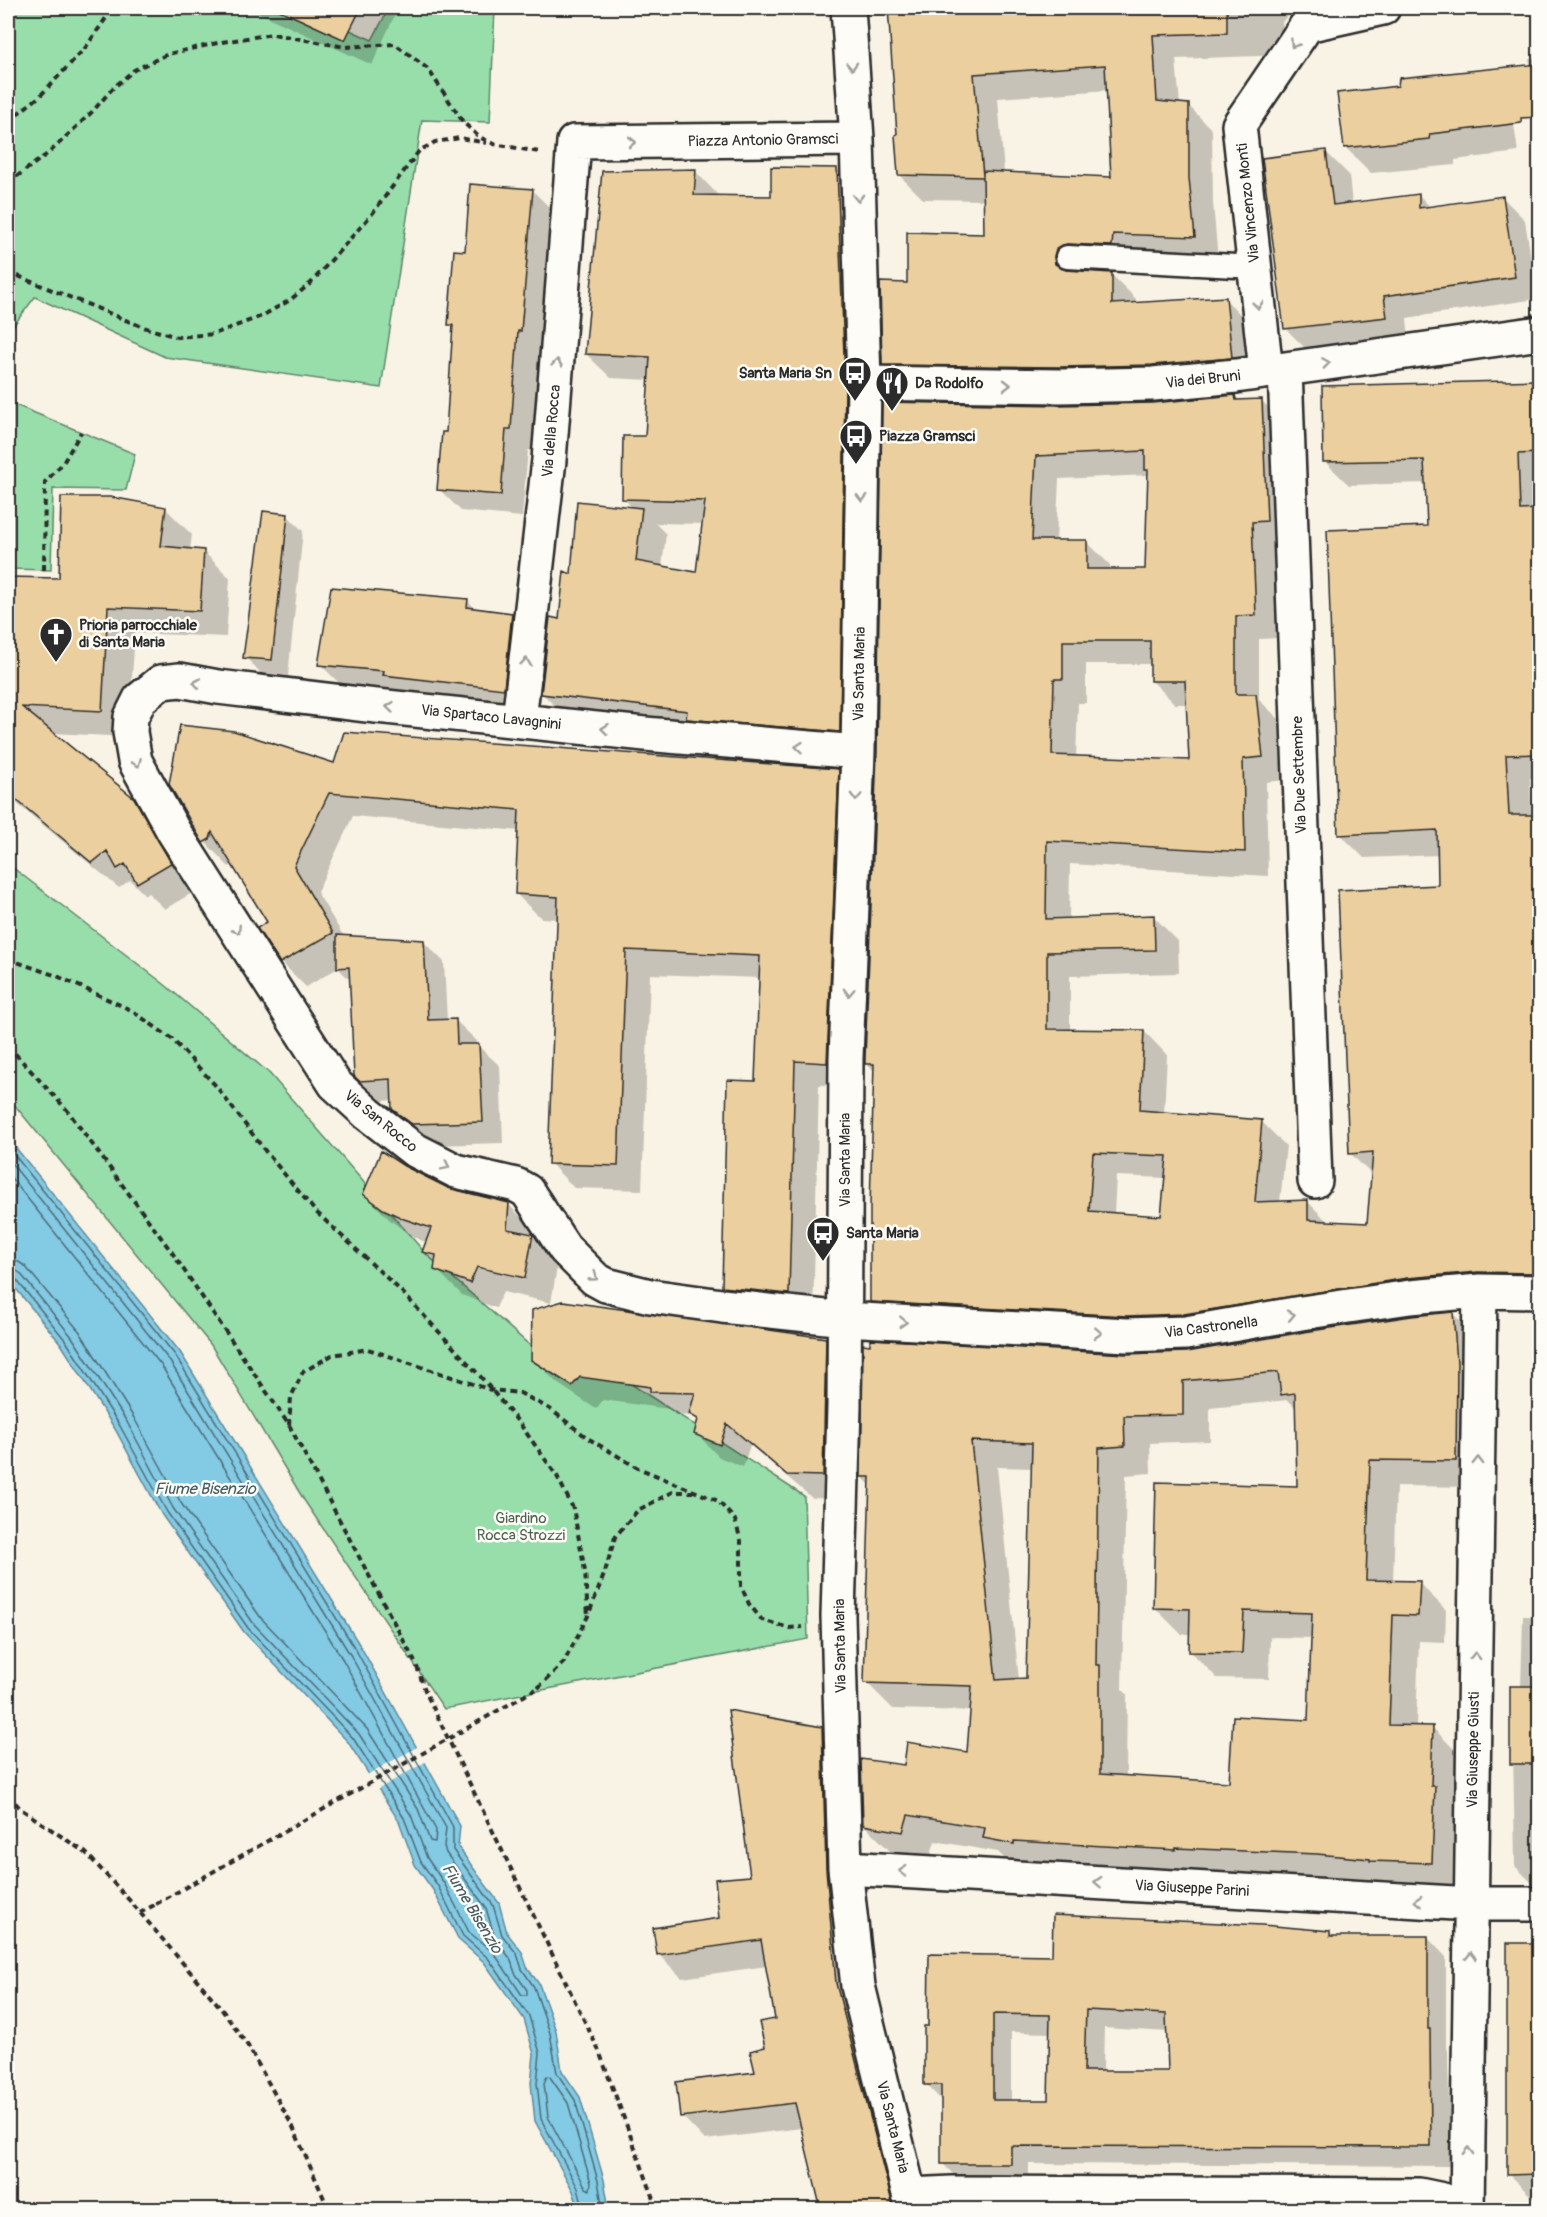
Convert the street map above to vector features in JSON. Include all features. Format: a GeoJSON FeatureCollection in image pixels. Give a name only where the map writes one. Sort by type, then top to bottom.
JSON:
{"type":"FeatureCollection","features":[{"type":"Feature","properties":{"kind":"street","name":"Piazza Antonio Gramsci"},"geometry":{"type":"LineString","coordinates":[[573,150],[856,139],[848,8]]}},
{"type":"Feature","properties":{"kind":"street","name":"Via Vincenzo Monti"},"geometry":{"type":"LineString","coordinates":[[1275,370],[1255,267],[1239,125],[1307,25],[1383,8]]}},
{"type":"Feature","properties":{"kind":"street","name":"Via Santa Maria"},"geometry":{"type":"LineString","coordinates":[[856,139],[864,383],[858,752],[846,1058],[845,1319],[838,1627],[845,1868],[858,1986],[911,2202]]}},
{"type":"Feature","properties":{"kind":"street","name":"Via della Rocca"},"geometry":{"type":"LineString","coordinates":[[519,720],[549,460],[573,150]]}},
{"type":"Feature","properties":{"kind":"street","name":"Via dei Bruni"},"geometry":{"type":"LineString","coordinates":[[864,383],[1061,386],[1153,384],[1236,376],[1539,333]]}},
{"type":"Feature","properties":{"kind":"street","name":"Via Due Settembre"},"geometry":{"type":"LineString","coordinates":[[1275,370],[1315,1180]]}},
{"type":"Feature","properties":{"kind":"street","name":"Via Spartaco Lavagnini"},"geometry":{"type":"LineString","coordinates":[[135,706],[161,682],[180,680],[332,701],[645,734],[858,752]]}},
{"type":"Feature","properties":{"kind":"street","name":"Via San Rocco"},"geometry":{"type":"LineString","coordinates":[[135,706],[131,717],[130,732],[135,761],[174,832],[327,1075],[368,1114],[413,1149],[456,1171],[516,1185],[527,1191],[565,1249],[579,1265],[606,1285],[650,1296],[845,1319]]}},
{"type":"Feature","properties":{"kind":"street","name":"Via Castronella"},"geometry":{"type":"LineString","coordinates":[[845,1319],[1127,1335],[1186,1333],[1410,1297],[1480,1291],[1539,1292]]}},
{"type":"Feature","properties":{"kind":"street","name":"Via Giuseppe Giusti"},"geometry":{"type":"LineString","coordinates":[[1465,2210],[1472,1904],[1480,1291]]}},
{"type":"Feature","properties":{"kind":"street","name":"Via Giuseppe Parini"},"geometry":{"type":"LineString","coordinates":[[845,1868],[1472,1904],[1539,1904]]}},
{"type":"Feature","properties":{"kind":"street"},"geometry":{"type":"LineString","coordinates":[[911,2202],[952,2193],[1419,2196],[1443,2200],[1465,2210]]}},
{"type":"Feature","properties":{"kind":"lane"},"geometry":{"type":"LineString","coordinates":[[1067,257],[1255,267]]}},
{"type":"Feature","properties":{"kind":"path"},"geometry":{"type":"LineString","coordinates":[[8,121],[39,97],[86,47],[113,8]]}},
{"type":"Feature","properties":{"kind":"path"},"geometry":{"type":"LineString","coordinates":[[8,183],[50,152],[134,70],[168,54],[273,34],[345,47],[395,44],[428,69],[463,122],[479,137],[494,144]]}},
{"type":"Feature","properties":{"kind":"path"},"geometry":{"type":"LineString","coordinates":[[8,272],[143,327],[177,337],[214,334],[262,316],[291,300],[311,283],[372,214],[419,151],[435,142],[460,138],[494,144],[573,150]]}},
{"type":"Feature","properties":{"kind":"path"},"geometry":{"type":"LineString","coordinates":[[44,570],[45,482],[63,463],[81,432]]}},
{"type":"Feature","properties":{"kind":"path"},"geometry":{"type":"LineString","coordinates":[[8,959],[57,976],[131,1010],[172,1039],[216,1086],[315,1211],[402,1292],[491,1390],[520,1424],[557,1476],[573,1508],[585,1571],[588,1616]]}},
{"type":"Feature","properties":{"kind":"path"},"geometry":{"type":"LineString","coordinates":[[8,1046],[74,1120],[171,1251],[289,1425],[416,1664],[426,1693],[598,2052],[658,2210]]}},
{"type":"Feature","properties":{"kind":"path"},"geometry":{"type":"LineString","coordinates":[[289,1425],[291,1397],[303,1372],[332,1355],[368,1349],[491,1390],[520,1393],[550,1409],[589,1439],[638,1468],[718,1501],[735,1520],[741,1541],[741,1586],[749,1604],[762,1620],[789,1628],[838,1627]]}},
{"type":"Feature","properties":{"kind":"path"},"geometry":{"type":"LineString","coordinates":[[140,1913],[538,1688],[564,1662],[588,1616],[605,1572],[615,1537],[638,1509],[673,1492],[697,1492]]}},
{"type":"Feature","properties":{"kind":"path"},"geometry":{"type":"LineString","coordinates":[[8,1795],[21,1809],[86,1853],[220,2007],[248,2046],[293,2127],[329,2210]]}},
{"type":"Feature","properties":{"kind":"green space"},"geometry":{"type":"Polygon","coordinates":[[[8,8],[301,8],[372,40],[389,8],[495,8],[490,122],[422,120],[381,388],[165,357],[35,297],[10,330],[8,329],[8,8]]]}},
{"type":"Feature","properties":{"kind":"green space"},"geometry":{"type":"Polygon","coordinates":[[[8,402],[135,454],[126,490],[53,489],[51,570],[8,569],[8,402]]]}},
{"type":"Feature","properties":{"kind":"green space","name":"Giardino Rocca Strozzi"},"geometry":{"type":"Polygon","coordinates":[[[8,864],[164,984],[269,1073],[426,1254],[551,1364],[625,1380],[804,1496],[808,1639],[444,1709],[304,1500],[211,1345],[8,1097],[8,864]]]}},
{"type":"Feature","properties":{"kind":"water","name":"Fiume Bisenzio"},"geometry":{"type":"Polygon","coordinates":[[[8,1138],[180,1352],[362,1649],[460,1826],[458,1847],[499,1903],[507,1933],[522,1952],[527,1967],[539,1984],[556,2031],[562,2071],[580,2097],[604,2180],[609,2209],[579,2209],[573,2191],[535,2121],[531,2083],[534,2054],[524,2019],[484,1962],[459,1940],[433,1890],[415,1865],[399,1821],[348,1742],[244,1632],[162,1515],[115,1429],[61,1344],[8,1279],[8,1138]]]}},
{"type":"Feature","properties":{"kind":"pier"},"geometry":{"type":"Polygon","coordinates":[[[419,1746],[427,1761],[375,1791],[365,1776],[419,1746]]]}},
{"type":"Feature","properties":{"kind":"building"},"geometry":{"type":"Polygon","coordinates":[[[275,8],[361,8],[345,40],[275,8]]]}},
{"type":"Feature","properties":{"kind":"building"},"geometry":{"type":"Polygon","coordinates":[[[888,8],[1227,8],[1227,33],[1153,35],[1157,101],[1189,104],[1189,178],[1195,237],[1113,234],[1112,246],[1067,244],[1056,249],[1054,257],[1055,264],[1066,270],[1112,273],[1112,304],[1226,297],[1232,358],[1152,365],[1061,367],[882,365],[880,282],[907,283],[907,232],[984,234],[983,177],[898,175],[895,135],[897,134],[888,8]],[[1105,65],[974,74],[983,176],[983,171],[1111,177],[1105,65]]]}},
{"type":"Feature","properties":{"kind":"building"},"geometry":{"type":"Polygon","coordinates":[[[1539,64],[1539,117],[1521,118],[1521,123],[1430,134],[1429,139],[1344,148],[1337,93],[1398,86],[1399,78],[1539,64]]]}},
{"type":"Feature","properties":{"kind":"building"},"geometry":{"type":"Polygon","coordinates":[[[1326,150],[1333,205],[1419,194],[1419,208],[1503,196],[1515,277],[1384,296],[1387,317],[1284,329],[1262,158],[1326,150]]]}},
{"type":"Feature","properties":{"kind":"building"},"geometry":{"type":"Polygon","coordinates":[[[771,167],[837,168],[845,383],[840,732],[686,719],[687,711],[541,694],[550,617],[559,619],[564,571],[571,574],[577,501],[642,508],[636,561],[696,572],[705,501],[622,499],[623,436],[645,436],[650,357],[585,354],[602,171],[696,169],[694,195],[771,196],[771,167]]]}},
{"type":"Feature","properties":{"kind":"building"},"geometry":{"type":"Polygon","coordinates":[[[470,184],[533,189],[521,331],[518,331],[511,429],[506,429],[501,495],[437,490],[442,432],[446,432],[453,325],[448,325],[454,250],[465,251],[470,184]]]}},
{"type":"Feature","properties":{"kind":"building"},"geometry":{"type":"Polygon","coordinates":[[[1539,380],[1539,453],[1518,454],[1520,510],[1539,509],[1539,754],[1506,755],[1509,815],[1539,815],[1539,1273],[1478,1272],[1407,1278],[1184,1314],[1127,1316],[870,1302],[874,1064],[865,1064],[865,1058],[877,752],[882,402],[1061,405],[1153,403],[1235,395],[1236,400],[1262,399],[1267,521],[1252,522],[1256,615],[1236,616],[1236,694],[1256,694],[1263,757],[1243,759],[1245,852],[1047,841],[1046,919],[1154,915],[1155,950],[1047,952],[1047,1029],[1144,1030],[1140,1110],[1262,1120],[1255,1202],[1308,1200],[1308,1220],[1367,1223],[1373,1152],[1349,1154],[1338,890],[1438,885],[1437,830],[1338,835],[1327,530],[1427,526],[1424,460],[1323,462],[1322,386],[1539,380]],[[1145,451],[1036,456],[1032,540],[1087,540],[1087,569],[1145,569],[1148,470],[1145,470],[1145,451]],[[1063,641],[1063,679],[1054,679],[1052,755],[1189,760],[1185,681],[1150,681],[1150,641],[1063,641]],[[1093,1153],[1089,1211],[1161,1216],[1167,1156],[1093,1153]]]}},
{"type":"Feature","properties":{"kind":"building"},"geometry":{"type":"Polygon","coordinates":[[[61,497],[111,497],[166,507],[161,546],[204,550],[200,611],[108,607],[102,711],[22,707],[134,798],[171,863],[137,883],[125,864],[117,869],[107,851],[92,863],[8,793],[8,577],[59,578],[61,497]]]}},
{"type":"Feature","properties":{"kind":"building"},"geometry":{"type":"Polygon","coordinates":[[[263,511],[288,514],[272,660],[243,658],[263,511]]]}},
{"type":"Feature","properties":{"kind":"building"},"geometry":{"type":"Polygon","coordinates":[[[331,587],[468,599],[467,607],[512,613],[504,689],[383,675],[384,671],[318,665],[331,587]]]}},
{"type":"Feature","properties":{"kind":"building"},"geometry":{"type":"Polygon","coordinates":[[[180,725],[234,731],[334,763],[344,732],[839,769],[827,1063],[795,1061],[789,1294],[722,1287],[727,1080],[755,1081],[760,956],[626,950],[618,1166],[548,1164],[558,897],[515,894],[519,810],[329,793],[294,866],[333,933],[280,963],[257,928],[267,922],[212,832],[210,839],[203,843],[169,784],[180,725]]]}},
{"type":"Feature","properties":{"kind":"building"},"geometry":{"type":"Polygon","coordinates":[[[337,935],[424,940],[428,1020],[456,1019],[457,1044],[479,1044],[483,1122],[412,1124],[392,1109],[391,1079],[359,1081],[354,1076],[349,967],[337,968],[337,935]]]}},
{"type":"Feature","properties":{"kind":"building"},"geometry":{"type":"Polygon","coordinates":[[[381,1151],[404,1166],[448,1188],[509,1203],[507,1229],[533,1234],[525,1278],[477,1267],[470,1283],[434,1270],[436,1255],[422,1252],[431,1228],[383,1209],[363,1194],[381,1151]]]}},
{"type":"Feature","properties":{"kind":"building"},"geometry":{"type":"Polygon","coordinates":[[[563,1301],[826,1338],[823,1476],[787,1475],[727,1424],[720,1445],[694,1434],[698,1419],[689,1414],[695,1393],[650,1392],[650,1387],[580,1377],[572,1386],[531,1360],[532,1310],[563,1301]]]}},
{"type":"Feature","properties":{"kind":"building"},"geometry":{"type":"Polygon","coordinates":[[[1453,1312],[1457,1363],[1456,1461],[1370,1460],[1366,1580],[1420,1581],[1418,1616],[1393,1615],[1389,1725],[1433,1726],[1431,1786],[1435,1786],[1432,1863],[1370,1861],[1370,1859],[1317,1854],[1176,1848],[1176,1850],[1014,1841],[1014,1844],[983,1838],[985,1828],[908,1815],[903,1832],[863,1825],[861,1759],[904,1765],[907,1742],[967,1752],[972,1686],[864,1683],[870,1477],[861,1477],[863,1344],[870,1345],[870,1339],[1126,1354],[1187,1352],[1412,1316],[1453,1312]],[[1278,1372],[1183,1381],[1183,1415],[1124,1416],[1125,1446],[1099,1448],[1096,1665],[1100,1665],[1100,1774],[1229,1782],[1233,1716],[1308,1720],[1312,1613],[1244,1611],[1242,1653],[1189,1652],[1190,1609],[1153,1608],[1156,1482],[1297,1486],[1295,1393],[1281,1395],[1278,1372]],[[971,1441],[996,1680],[1026,1678],[1032,1443],[971,1441]]]}},
{"type":"Feature","properties":{"kind":"building"},"geometry":{"type":"Polygon","coordinates":[[[1510,1686],[1539,1686],[1539,1764],[1510,1764],[1510,1686]]]}},
{"type":"Feature","properties":{"kind":"building"},"geometry":{"type":"Polygon","coordinates":[[[728,1710],[822,1727],[826,1869],[836,1983],[894,2210],[821,2210],[795,2103],[680,2117],[676,2082],[755,2072],[750,2051],[765,2047],[759,2022],[775,2019],[761,1940],[657,1955],[653,1928],[719,1918],[715,1879],[750,1876],[728,1710]]]}},
{"type":"Feature","properties":{"kind":"building"},"geometry":{"type":"Polygon","coordinates":[[[1053,1915],[1262,1925],[1330,1931],[1330,1936],[1428,1936],[1431,2147],[1011,2146],[1011,2164],[941,2164],[941,2085],[924,2085],[924,2026],[928,2026],[929,1954],[1052,1956],[1053,1915]],[[1086,2010],[1084,2071],[1168,2071],[1166,2014],[1086,2010]],[[993,2014],[993,2100],[1048,2100],[1050,2015],[993,2014]]]}},
{"type":"Feature","properties":{"kind":"building"},"geometry":{"type":"Polygon","coordinates":[[[1507,1943],[1539,1943],[1539,2174],[1507,2175],[1507,1943]]]}},
{"type":"Feature","properties":{"kind":"place","name":"Santa Maria Sn"},"geometry":{"type":"Point","coordinates":[855,402]}},
{"type":"Feature","properties":{"kind":"place","name":"Da Rodolfo"},"geometry":{"type":"Point","coordinates":[892,412]}},
{"type":"Feature","properties":{"kind":"place","name":"Piazza Gramsci"},"geometry":{"type":"Point","coordinates":[856,465]}},
{"type":"Feature","properties":{"kind":"place","name":"Prioria parrocchiale di Santa Maria"},"geometry":{"type":"Point","coordinates":[56,663]}},
{"type":"Feature","properties":{"kind":"place","name":"Santa Maria"},"geometry":{"type":"Point","coordinates":[823,1262]}}]}
